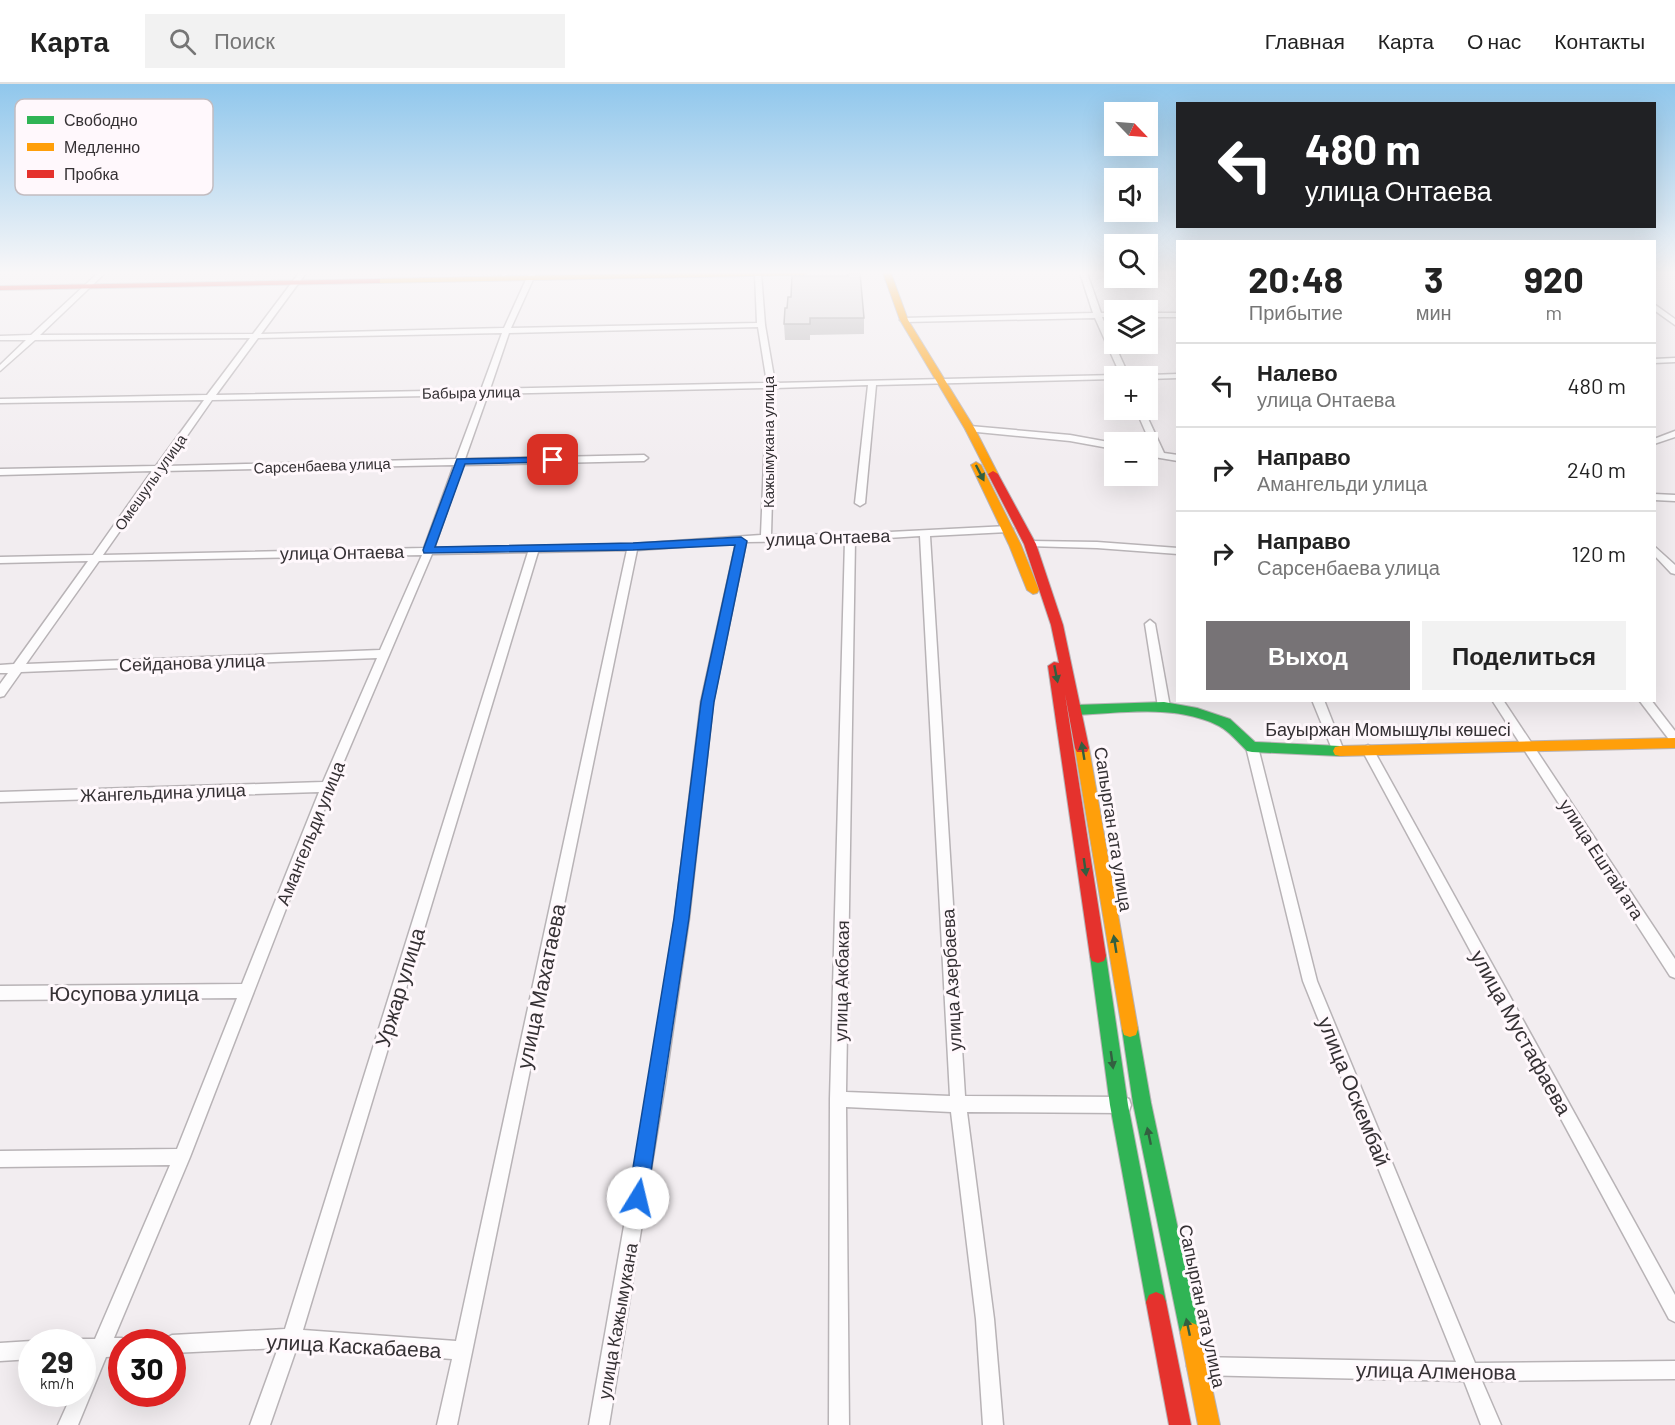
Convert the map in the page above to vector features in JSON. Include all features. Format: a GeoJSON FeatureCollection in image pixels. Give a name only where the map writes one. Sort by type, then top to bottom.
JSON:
{"type":"FeatureCollection","features":[{"type":"Feature","properties":{"kind":"main road","name":"Сапырган ата улица"},"geometry":{"type":"LineString","coordinates":[[905,336],[970,429],[1030,544],[1057,625],[1076,710],[1142,1103],[1209,1425]]}},
{"type":"Feature","properties":{"kind":"main road","name":"Сапырган ата улица"},"geometry":{"type":"LineString","coordinates":[[912,336],[1008,529],[1033,589],[1050,649],[1062,708],[1119,1105],[1180,1425]]}},
{"type":"Feature","properties":{"kind":"main road","name":"Бауыржан Момышұлы көшесі"},"geometry":{"type":"LineString","coordinates":[[1076,710],[1164,707],[1197,713],[1225,723],[1251,747],[1338,751],[1675,741]]}},
{"type":"Feature","properties":{"kind":"street","name":"Омешулы улица"},"geometry":{"type":"LineString","coordinates":[[0,693],[255,336]]}},
{"type":"Feature","properties":{"kind":"street"},"geometry":{"type":"LineString","coordinates":[[0,338],[270,336]]}},
{"type":"Feature","properties":{"kind":"street","name":"Амангельди улица"},"geometry":{"type":"LineString","coordinates":[[96,1361],[182,1157],[327,787],[428,550],[505,336]]}},
{"type":"Feature","properties":{"kind":"street","name":"Кажымукана улица"},"geometry":{"type":"LineString","coordinates":[[763,336],[771,384],[766,538]]}},
{"type":"Feature","properties":{"kind":"street"},"geometry":{"type":"LineString","coordinates":[[1107,336],[1120,366]]}},
{"type":"Feature","properties":{"kind":"street"},"geometry":{"type":"LineString","coordinates":[[0,369],[33,337]]}},
{"type":"Feature","properties":{"kind":"street"},"geometry":{"type":"LineString","coordinates":[[1656,361],[1675,360]]}},
{"type":"Feature","properties":{"kind":"street"},"geometry":{"type":"LineString","coordinates":[[1158,377],[1176,376]]}},
{"type":"Feature","properties":{"kind":"street","name":"Бабыра улица"},"geometry":{"type":"LineString","coordinates":[[0,401],[1104,377]]}},
{"type":"Feature","properties":{"kind":"street"},"geometry":{"type":"LineString","coordinates":[[860,503],[872,384]]}},
{"type":"Feature","properties":{"kind":"street"},"geometry":{"type":"LineString","coordinates":[[1145,420],[1161,456]]}},
{"type":"Feature","properties":{"kind":"street"},"geometry":{"type":"LineString","coordinates":[[970,429],[1070,438],[1104,445]]}},
{"type":"Feature","properties":{"kind":"street"},"geometry":{"type":"LineString","coordinates":[[1656,441],[1675,434]]}},
{"type":"Feature","properties":{"kind":"street"},"geometry":{"type":"LineString","coordinates":[[1158,455],[1176,458]]}},
{"type":"Feature","properties":{"kind":"street","name":"Сарсенбаева улица"},"geometry":{"type":"LineString","coordinates":[[0,472],[644,458]]}},
{"type":"Feature","properties":{"kind":"street"},"geometry":{"type":"LineString","coordinates":[[1656,497],[1675,498]]}},
{"type":"Feature","properties":{"kind":"street","name":"улица Онтаева"},"geometry":{"type":"LineString","coordinates":[[0,560],[633,547],[766,538],[850,537],[1008,529]]}},
{"type":"Feature","properties":{"kind":"street","name":"улица Азербаева"},"geometry":{"type":"LineString","coordinates":[[925,534],[958,1104],[985,1319],[993,1425]]}},
{"type":"Feature","properties":{"kind":"street","name":"улица Акбакая"},"geometry":{"type":"LineString","coordinates":[[839,1425],[838,1099],[850,537]]}},
{"type":"Feature","properties":{"kind":"street","name":"улица Кажымукана"},"geometry":{"type":"LineString","coordinates":[[599,1425],[659,1072],[682,918],[707,702],[741,541]]}},
{"type":"Feature","properties":{"kind":"street"},"geometry":{"type":"LineString","coordinates":[[1030,544],[1097,545],[1176,551]]}},
{"type":"Feature","properties":{"kind":"street","name":"улица Махатаева"},"geometry":{"type":"LineString","coordinates":[[447,1425],[633,547]]}},
{"type":"Feature","properties":{"kind":"street","name":"Уржар улица"},"geometry":{"type":"LineString","coordinates":[[260,1425],[291,1338],[534,549]]}},
{"type":"Feature","properties":{"kind":"street"},"geometry":{"type":"LineString","coordinates":[[1656,551],[1675,571]]}},
{"type":"Feature","properties":{"kind":"street"},"geometry":{"type":"LineString","coordinates":[[1150,624],[1164,707]]}},
{"type":"Feature","properties":{"kind":"street","name":"Сейданова улица"},"geometry":{"type":"LineString","coordinates":[[0,669],[384,654]]}},
{"type":"Feature","properties":{"kind":"street"},"geometry":{"type":"LineString","coordinates":[[1319,702],[1338,751]]}},
{"type":"Feature","properties":{"kind":"street","name":"улица Ештай ата"},"geometry":{"type":"LineString","coordinates":[[1498,702],[1675,971]]}},
{"type":"Feature","properties":{"kind":"street"},"geometry":{"type":"LineString","coordinates":[[1646,702],[1675,741]]}},
{"type":"Feature","properties":{"kind":"street","name":"улица Оскембай"},"geometry":{"type":"LineString","coordinates":[[1251,747],[1310,981],[1491,1425]]}},
{"type":"Feature","properties":{"kind":"street","name":"улица Мустафаева"},"geometry":{"type":"LineString","coordinates":[[1368,750],[1675,1313]]}},
{"type":"Feature","properties":{"kind":"street","name":"Жангельдина улица"},"geometry":{"type":"LineString","coordinates":[[0,797],[327,787]]}},
{"type":"Feature","properties":{"kind":"street","name":"Юсупова улица"},"geometry":{"type":"LineString","coordinates":[[0,993],[247,991]]}},
{"type":"Feature","properties":{"kind":"street"},"geometry":{"type":"LineString","coordinates":[[838,1099],[958,1104],[1119,1105],[1142,1103]]}},
{"type":"Feature","properties":{"kind":"street"},"geometry":{"type":"LineString","coordinates":[[0,1159],[182,1157]]}},
{"type":"Feature","properties":{"kind":"street","name":"улица Каскабаева"},"geometry":{"type":"LineString","coordinates":[[186,1343],[291,1338],[463,1351]]}},
{"type":"Feature","properties":{"kind":"street"},"geometry":{"type":"LineString","coordinates":[[96,1348],[108,1348]]}},
{"type":"Feature","properties":{"kind":"street"},"geometry":{"type":"LineString","coordinates":[[0,1352],[18,1351]]}},
{"type":"Feature","properties":{"kind":"street","name":"улица Алменова"},"geometry":{"type":"LineString","coordinates":[[1196,1366],[1471,1372],[1675,1370]]}},
{"type":"Feature","properties":{"kind":"street","name":"Амангельди улица"},"geometry":{"type":"LineString","coordinates":[[68,1425],[76,1407]]}},
{"type":"Feature","properties":{"kind":"traffic: fast"},"geometry":{"type":"LineString","coordinates":[[1076,710],[1164,707],[1197,713],[1225,723],[1252,747],[1340,751]]}},
{"type":"Feature","properties":{"kind":"traffic: fast"},"geometry":{"type":"LineString","coordinates":[[1098,956],[1119,1105],[1156,1302]]}},
{"type":"Feature","properties":{"kind":"traffic: fast"},"geometry":{"type":"LineString","coordinates":[[1130,1029],[1142,1103],[1190,1332]]}},
{"type":"Feature","properties":{"kind":"traffic: slow"},"geometry":{"type":"LineString","coordinates":[[913,336],[970,429],[993,474]]}},
{"type":"Feature","properties":{"kind":"traffic: slow"},"geometry":{"type":"LineString","coordinates":[[976,465],[1015,545],[1033,590]]}},
{"type":"Feature","properties":{"kind":"traffic: slow"},"geometry":{"type":"LineString","coordinates":[[1340,751],[1675,743]]}},
{"type":"Feature","properties":{"kind":"traffic: slow"},"geometry":{"type":"LineString","coordinates":[[1082,748],[1130,1029]]}},
{"type":"Feature","properties":{"kind":"traffic: slow"},"geometry":{"type":"LineString","coordinates":[[1190,1332],[1209,1425]]}},
{"type":"Feature","properties":{"kind":"traffic: jam"},"geometry":{"type":"LineString","coordinates":[[993,474],[1030,544],[1057,625],[1082,748]]}},
{"type":"Feature","properties":{"kind":"traffic: jam"},"geometry":{"type":"LineString","coordinates":[[1054,666],[1098,956]]}},
{"type":"Feature","properties":{"kind":"traffic: jam"},"geometry":{"type":"LineString","coordinates":[[1156,1302],[1180,1425]]}},
{"type":"Feature","properties":{"kind":"route"},"geometry":{"type":"LineString","coordinates":[[553,460],[461,461],[428,550],[633,547],[741,541],[707,702],[682,918],[638,1198]]}}]}
